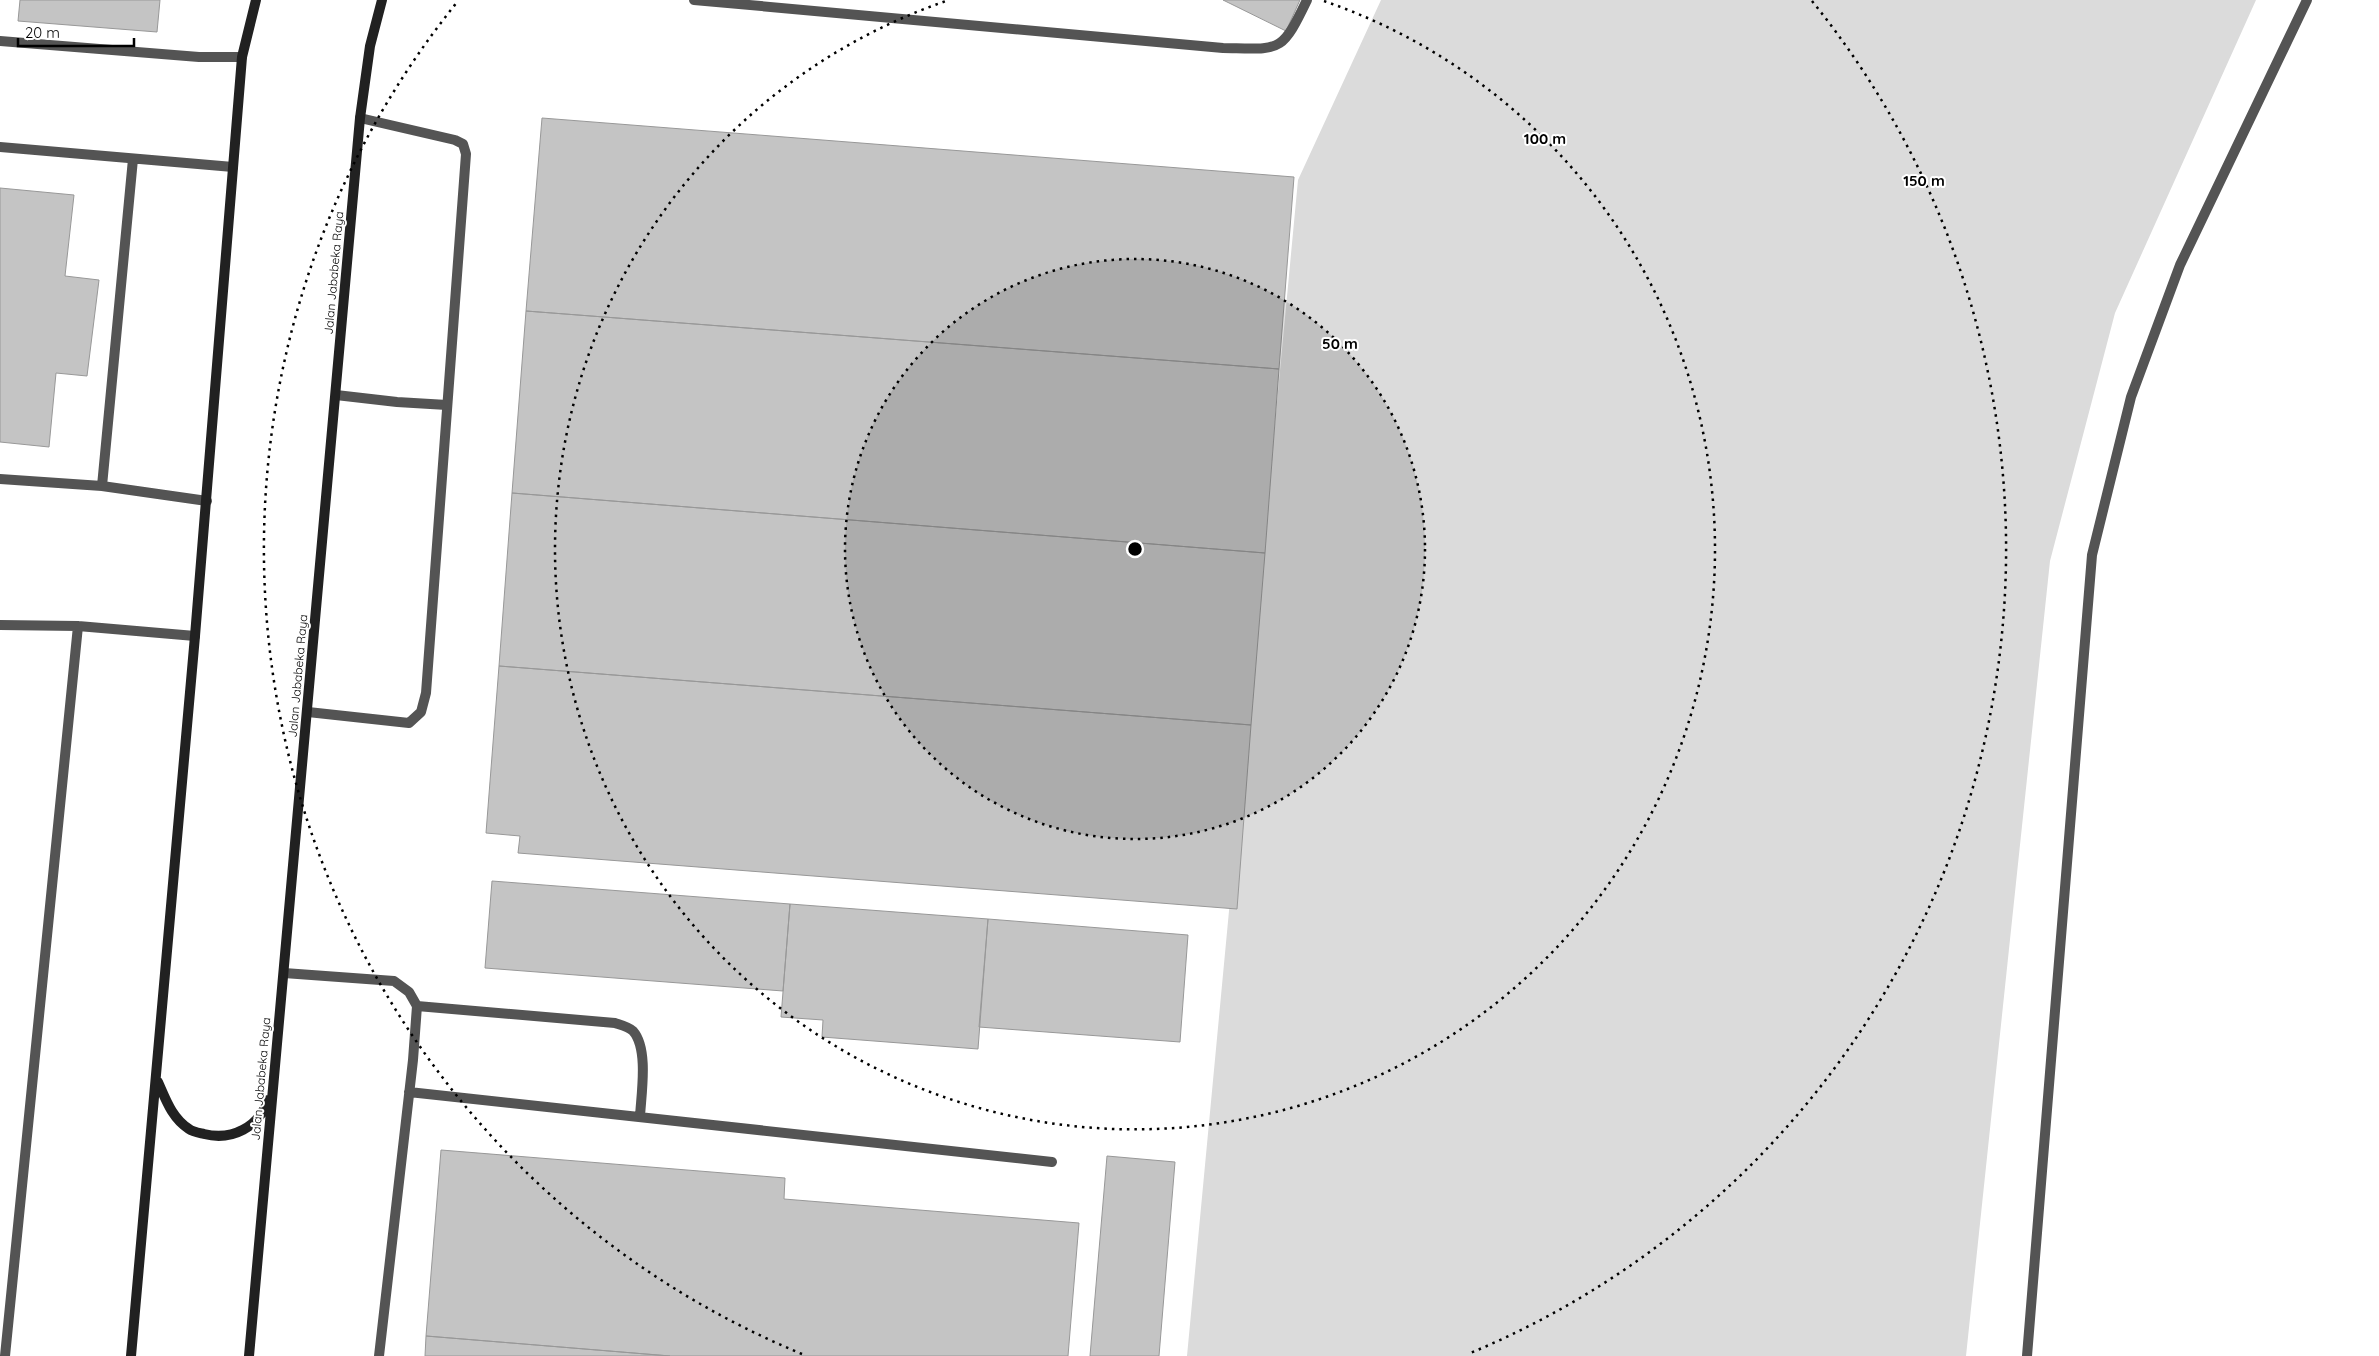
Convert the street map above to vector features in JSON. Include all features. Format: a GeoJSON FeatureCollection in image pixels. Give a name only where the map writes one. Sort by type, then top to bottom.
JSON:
{"type":"FeatureCollection","features":[{"type":"Feature","properties":{"kind":"main road"},"geometry":{"type":"LineString","coordinates":[[131,1356],[207,501],[242,57],[256,0]]}},
{"type":"Feature","properties":{"kind":"main road","name":"Jalan Jababeka Raya"},"geometry":{"type":"LineString","coordinates":[[249,1356],[360,118],[370,46],[382,0]]}},
{"type":"Feature","properties":{"kind":"main road"},"geometry":{"type":"LineString","coordinates":[[157,1080],[170,1112],[190,1130],[217,1137],[243,1131],[264,1113],[273,1087]]}},
{"type":"Feature","properties":{"kind":"street"},"geometry":{"type":"LineString","coordinates":[[694,0],[1250,49],[1277,47],[1290,35],[1307,0]]}},
{"type":"Feature","properties":{"kind":"street"},"geometry":{"type":"LineString","coordinates":[[2026,1356],[2092,555],[2131,398],[2180,265],[2307,0]]}},
{"type":"Feature","properties":{"kind":"street"},"geometry":{"type":"LineString","coordinates":[[0,41],[199,57],[242,57]]}},
{"type":"Feature","properties":{"kind":"street"},"geometry":{"type":"LineString","coordinates":[[308,712],[409,722],[421,712],[426,693],[466,154],[463,144],[455,140],[360,118]]}},
{"type":"Feature","properties":{"kind":"street"},"geometry":{"type":"LineString","coordinates":[[0,148],[233,168]]}},
{"type":"Feature","properties":{"kind":"street"},"geometry":{"type":"LineString","coordinates":[[102,486],[133,158]]}},
{"type":"Feature","properties":{"kind":"street"},"geometry":{"type":"LineString","coordinates":[[336,395],[447,405]]}},
{"type":"Feature","properties":{"kind":"street"},"geometry":{"type":"LineString","coordinates":[[0,479],[102,486],[207,501]]}},
{"type":"Feature","properties":{"kind":"street"},"geometry":{"type":"LineString","coordinates":[[0,625],[78,626],[195,636]]}},
{"type":"Feature","properties":{"kind":"street"},"geometry":{"type":"LineString","coordinates":[[5,1356],[78,626]]}},
{"type":"Feature","properties":{"kind":"street"},"geometry":{"type":"LineString","coordinates":[[284,973],[394,981],[409,992],[416,1006],[409,1092],[379,1356]]}},
{"type":"Feature","properties":{"kind":"street"},"geometry":{"type":"LineString","coordinates":[[416,1006],[624,1025],[633,1030],[640,1043],[642,1060],[640,1117]]}},
{"type":"Feature","properties":{"kind":"street"},"geometry":{"type":"LineString","coordinates":[[409,1092],[1052,1162]]}},
{"type":"Feature","properties":{"kind":"shaded area"},"geometry":{"type":"Polygon","coordinates":[[[1381,0],[2256,0],[2115,313],[2050,561],[1966,1356],[1187,1356],[1298,180],[1381,0]]]}},
{"type":"Feature","properties":{"kind":"building"},"geometry":{"type":"Polygon","coordinates":[[[20,0],[160,0],[157,32],[18,21],[20,0]]]}},
{"type":"Feature","properties":{"kind":"building"},"geometry":{"type":"Polygon","coordinates":[[[1223,0],[1300,0],[1286,31],[1223,0]]]}},
{"type":"Feature","properties":{"kind":"building"},"geometry":{"type":"Polygon","coordinates":[[[542,118],[1294,177],[1279,369],[526,311],[542,118]]]}},
{"type":"Feature","properties":{"kind":"building"},"geometry":{"type":"Polygon","coordinates":[[[0,188],[74,195],[65,276],[99,280],[87,376],[56,373],[49,447],[0,442],[0,188]]]}},
{"type":"Feature","properties":{"kind":"building"},"geometry":{"type":"Polygon","coordinates":[[[526,311],[1279,369],[1265,553],[512,493],[526,311]]]}},
{"type":"Feature","properties":{"kind":"building"},"geometry":{"type":"Polygon","coordinates":[[[512,493],[1265,553],[1251,725],[499,666],[512,493]]]}},
{"type":"Feature","properties":{"kind":"building"},"geometry":{"type":"Polygon","coordinates":[[[499,666],[1251,725],[1237,909],[518,853],[520,836],[486,833],[499,666]]]}},
{"type":"Feature","properties":{"kind":"building"},"geometry":{"type":"Polygon","coordinates":[[[492,881],[790,904],[783,991],[485,968],[492,881]]]}},
{"type":"Feature","properties":{"kind":"building"},"geometry":{"type":"Polygon","coordinates":[[[790,904],[988,919],[978,1049],[822,1037],[823,1020],[781,1017],[790,904]]]}},
{"type":"Feature","properties":{"kind":"building"},"geometry":{"type":"Polygon","coordinates":[[[988,919],[1188,935],[1180,1042],[979,1027],[988,919]]]}},
{"type":"Feature","properties":{"kind":"building"},"geometry":{"type":"Polygon","coordinates":[[[441,1150],[785,1178],[784,1199],[1079,1223],[1068,1356],[670,1356],[426,1336],[441,1150]]]}},
{"type":"Feature","properties":{"kind":"building"},"geometry":{"type":"Polygon","coordinates":[[[1107,1156],[1175,1162],[1159,1356],[1090,1356],[1107,1156]]]}},
{"type":"Feature","properties":{"kind":"building"},"geometry":{"type":"Polygon","coordinates":[[[426,1336],[670,1356],[425,1356],[426,1336]]]}}]}
